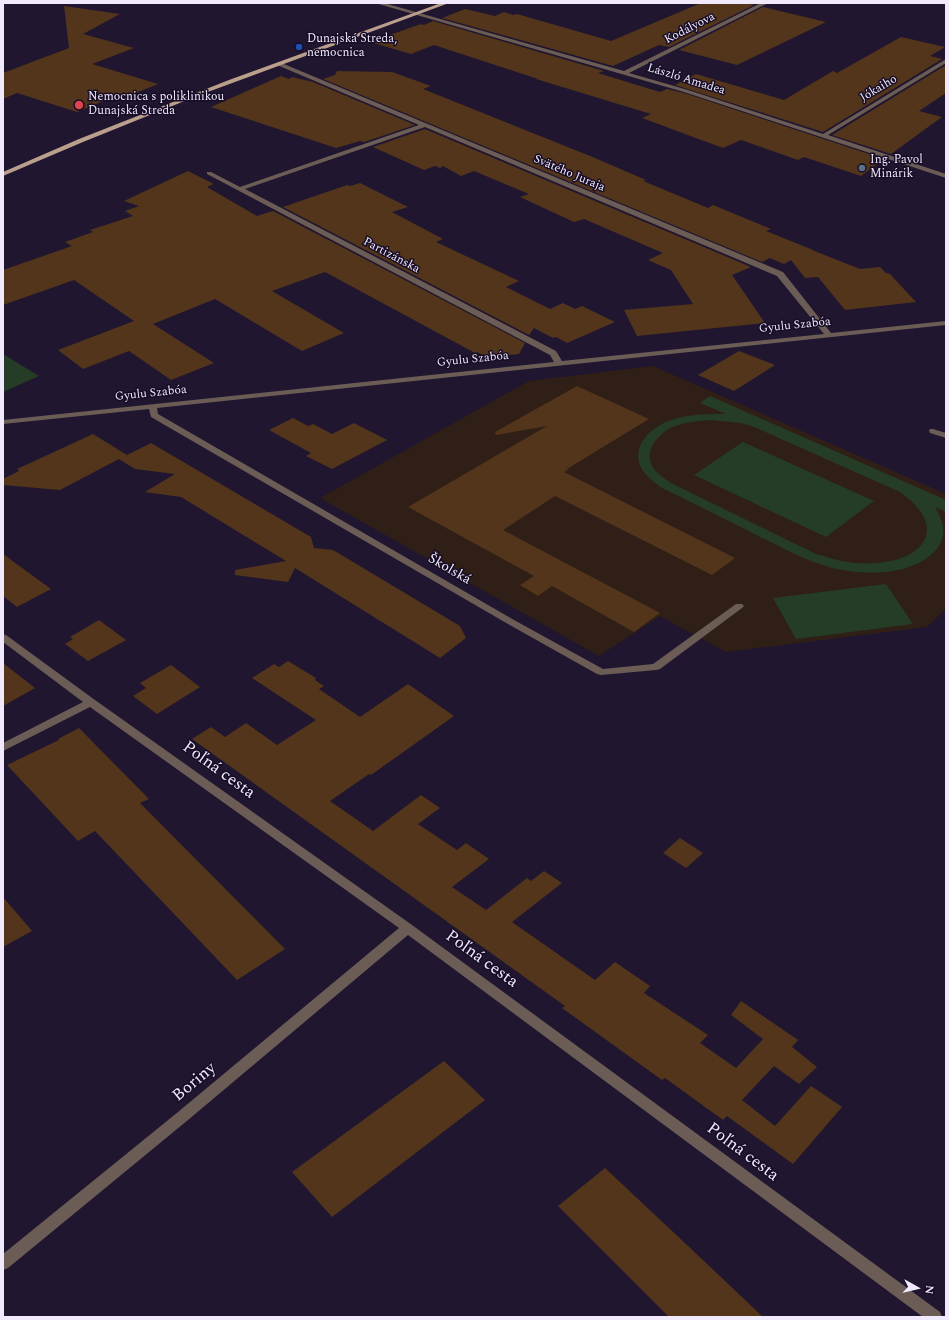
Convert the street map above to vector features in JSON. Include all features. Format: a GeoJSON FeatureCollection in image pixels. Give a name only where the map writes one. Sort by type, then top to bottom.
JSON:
{"type":"FeatureCollection","features":[{"type":"Feature","properties":{"kind":"main road"},"geometry":{"type":"LineString","coordinates":[[3,174],[36,158],[102,132],[279,64],[446,3]]}},
{"type":"Feature","properties":{"kind":"street","name":"László Amadea"},"geometry":{"type":"LineString","coordinates":[[378,3],[686,91],[946,176]]}},
{"type":"Feature","properties":{"kind":"street","name":"Kodályova"},"geometry":{"type":"LineString","coordinates":[[625,73],[765,3]]}},
{"type":"Feature","properties":{"kind":"street","name":"Jókaiho"},"geometry":{"type":"LineString","coordinates":[[823,136],[946,61]]}},
{"type":"Feature","properties":{"kind":"street","name":"Svätého Juraja"},"geometry":{"type":"LineString","coordinates":[[279,64],[780,274],[828,334]]}},
{"type":"Feature","properties":{"kind":"street"},"geometry":{"type":"LineString","coordinates":[[239,189],[425,125]]}},
{"type":"Feature","properties":{"kind":"street","name":"Partizánska"},"geometry":{"type":"LineString","coordinates":[[208,173],[553,353],[559,363]]}},
{"type":"Feature","properties":{"kind":"street","name":"Gyulu Szabóa"},"geometry":{"type":"LineString","coordinates":[[3,422],[828,334],[946,323]]}},
{"type":"Feature","properties":{"kind":"street","name":"Školská"},"geometry":{"type":"LineString","coordinates":[[152,406],[154,415],[511,622],[601,672],[656,667],[739,606]]}},
{"type":"Feature","properties":{"kind":"street"},"geometry":{"type":"LineString","coordinates":[[933,431],[946,436]]}},
{"type":"Feature","properties":{"kind":"street","name":"Poľná cesta"},"geometry":{"type":"LineString","coordinates":[[3,637],[91,702],[408,928],[935,1317]]}},
{"type":"Feature","properties":{"kind":"street"},"geometry":{"type":"LineString","coordinates":[[3,747],[91,702]]}},
{"type":"Feature","properties":{"kind":"street","name":"Boriny"},"geometry":{"type":"LineString","coordinates":[[3,1263],[183,1116],[408,928]]}},
{"type":"Feature","properties":{"kind":"shaded area"},"geometry":{"type":"Polygon","coordinates":[[[653,366],[946,494],[946,609],[927,627],[726,652],[660,616],[599,656],[320,498],[529,381],[653,366]]]}},
{"type":"Feature","properties":{"kind":"green space"},"geometry":{"type":"Polygon","coordinates":[[[3,354],[39,376],[3,392],[3,354]]]}},
{"type":"Feature","properties":{"kind":"green space"},"geometry":{"type":"Polygon","coordinates":[[[710,396],[946,500],[946,512],[935,507],[941,518],[943,529],[942,540],[939,546],[924,560],[897,570],[866,573],[836,569],[800,556],[662,488],[649,478],[643,471],[639,462],[638,454],[640,446],[650,432],[665,422],[680,417],[693,415],[726,414],[700,403],[710,396]],[[707,420],[675,426],[669,429],[658,438],[651,449],[650,456],[654,469],[671,483],[816,554],[845,562],[874,563],[892,561],[907,556],[918,549],[925,540],[927,529],[924,517],[915,505],[900,492],[752,426],[740,423],[707,420]]]}},
{"type":"Feature","properties":{"kind":"green space"},"geometry":{"type":"Polygon","coordinates":[[[743,442],[874,501],[826,537],[694,475],[743,442]]]}},
{"type":"Feature","properties":{"kind":"green space"},"geometry":{"type":"Polygon","coordinates":[[[886,584],[913,624],[796,639],[773,598],[886,584]]]}},
{"type":"Feature","properties":{"kind":"building"},"geometry":{"type":"Polygon","coordinates":[[[701,3],[746,3],[754,5],[669,47],[659,45],[613,66],[442,18],[465,9],[495,16],[504,12],[513,15],[517,14],[611,41],[701,3]]]}},
{"type":"Feature","properties":{"kind":"building"},"geometry":{"type":"Polygon","coordinates":[[[64,6],[120,14],[83,34],[134,48],[92,64],[158,84],[116,101],[108,99],[77,112],[17,93],[3,99],[3,73],[69,48],[64,6]]]}},
{"type":"Feature","properties":{"kind":"building"},"geometry":{"type":"Polygon","coordinates":[[[763,7],[826,22],[737,65],[679,50],[763,7]]]}},
{"type":"Feature","properties":{"kind":"building"},"geometry":{"type":"Polygon","coordinates":[[[433,21],[604,71],[598,73],[660,92],[667,89],[684,93],[884,159],[861,176],[804,157],[798,160],[741,140],[723,148],[642,118],[651,114],[536,79],[538,79],[434,45],[411,54],[370,42],[433,21]]]}},
{"type":"Feature","properties":{"kind":"building"},"geometry":{"type":"Polygon","coordinates":[[[901,37],[945,47],[930,56],[942,59],[823,132],[675,85],[696,74],[784,100],[833,71],[837,73],[901,37]]]}},
{"type":"Feature","properties":{"kind":"building"},"geometry":{"type":"Polygon","coordinates":[[[946,65],[946,93],[919,111],[942,117],[891,154],[832,135],[946,65]]]}},
{"type":"Feature","properties":{"kind":"building"},"geometry":{"type":"Polygon","coordinates":[[[337,71],[392,72],[431,86],[423,89],[595,158],[646,180],[643,181],[708,208],[713,205],[771,229],[766,231],[812,250],[860,269],[880,267],[886,273],[890,274],[916,302],[845,310],[818,277],[805,278],[791,260],[784,264],[770,258],[762,262],[323,79],[335,75],[337,71]]]}},
{"type":"Feature","properties":{"kind":"building"},"geometry":{"type":"Polygon","coordinates":[[[281,76],[289,79],[292,77],[313,82],[415,125],[364,142],[360,141],[336,148],[211,107],[281,76]]]}},
{"type":"Feature","properties":{"kind":"building"},"geometry":{"type":"Polygon","coordinates":[[[425,129],[751,267],[732,275],[765,323],[637,336],[624,310],[693,304],[671,270],[648,260],[663,253],[584,219],[574,222],[520,197],[529,194],[474,171],[461,176],[443,166],[440,168],[435,166],[424,170],[373,147],[425,129]]]}},
{"type":"Feature","properties":{"kind":"building"},"geometry":{"type":"Polygon","coordinates":[[[188,171],[214,184],[207,187],[257,216],[273,211],[525,343],[519,354],[487,357],[477,352],[475,353],[325,272],[272,291],[344,333],[302,351],[215,299],[153,324],[214,363],[171,380],[129,351],[83,369],[58,350],[134,321],[74,280],[3,305],[3,270],[72,246],[65,242],[93,232],[90,230],[133,216],[125,211],[139,206],[124,201],[188,171]]]}},
{"type":"Feature","properties":{"kind":"building"},"geometry":{"type":"Polygon","coordinates":[[[360,183],[408,207],[392,212],[443,239],[436,242],[519,281],[506,287],[550,309],[563,303],[575,309],[582,306],[615,322],[567,343],[556,337],[553,338],[534,328],[529,335],[283,207],[347,185],[350,186],[360,183]]]}},
{"type":"Feature","properties":{"kind":"building"},"geometry":{"type":"Polygon","coordinates":[[[739,351],[775,365],[734,391],[698,375],[739,351]]]}},
{"type":"Feature","properties":{"kind":"building"},"geometry":{"type":"Polygon","coordinates":[[[577,386],[649,419],[564,472],[735,558],[712,575],[555,496],[503,530],[660,613],[634,632],[552,586],[538,596],[520,585],[534,576],[408,507],[547,426],[496,435],[495,432],[577,386]]]}},
{"type":"Feature","properties":{"kind":"building"},"geometry":{"type":"Polygon","coordinates":[[[293,418],[308,426],[313,424],[332,434],[354,423],[387,440],[332,469],[306,456],[311,453],[269,430],[293,418]]]}},
{"type":"Feature","properties":{"kind":"building"},"geometry":{"type":"Polygon","coordinates":[[[93,434],[127,455],[151,443],[311,537],[314,548],[333,550],[460,626],[466,638],[440,658],[295,568],[288,582],[235,575],[235,570],[286,561],[181,497],[145,492],[175,474],[135,469],[119,459],[60,490],[3,485],[3,479],[19,471],[17,469],[93,434]]]}},
{"type":"Feature","properties":{"kind":"building"},"geometry":{"type":"Polygon","coordinates":[[[3,554],[51,589],[17,607],[3,596],[3,554]]]}},
{"type":"Feature","properties":{"kind":"building"},"geometry":{"type":"Polygon","coordinates":[[[99,620],[126,640],[88,661],[65,644],[73,639],[70,637],[99,620]]]}},
{"type":"Feature","properties":{"kind":"building"},"geometry":{"type":"Polygon","coordinates":[[[288,661],[316,678],[315,680],[324,686],[319,689],[360,717],[408,684],[454,716],[371,775],[369,774],[330,801],[373,831],[421,795],[440,808],[418,824],[457,850],[466,843],[489,859],[452,887],[486,910],[527,878],[531,881],[544,871],[562,883],[512,922],[595,980],[615,962],[650,986],[644,993],[708,1035],[700,1043],[736,1068],[763,1039],[731,1015],[741,1001],[798,1040],[792,1047],[817,1067],[799,1084],[774,1066],[742,1100],[775,1126],[811,1086],[842,1107],[793,1164],[727,1116],[723,1120],[665,1078],[662,1080],[562,1008],[565,1006],[192,739],[211,727],[225,737],[246,723],[277,745],[316,720],[252,678],[274,664],[279,667],[288,661]]]}},
{"type":"Feature","properties":{"kind":"building"},"geometry":{"type":"Polygon","coordinates":[[[3,663],[35,688],[3,706],[3,663]]]}},
{"type":"Feature","properties":{"kind":"building"},"geometry":{"type":"Polygon","coordinates":[[[171,665],[200,687],[157,714],[133,696],[146,688],[140,683],[171,665]]]}},
{"type":"Feature","properties":{"kind":"building"},"geometry":{"type":"Polygon","coordinates":[[[79,728],[149,799],[140,803],[285,949],[237,980],[95,831],[78,841],[7,765],[59,740],[58,739],[79,728]]]}},
{"type":"Feature","properties":{"kind":"building"},"geometry":{"type":"Polygon","coordinates":[[[680,838],[703,853],[686,868],[663,853],[680,838]]]}},
{"type":"Feature","properties":{"kind":"building"},"geometry":{"type":"Polygon","coordinates":[[[3,897],[32,931],[3,947],[3,897]]]}},
{"type":"Feature","properties":{"kind":"building"},"geometry":{"type":"Polygon","coordinates":[[[444,1061],[485,1100],[332,1217],[292,1172],[444,1061]]]}},
{"type":"Feature","properties":{"kind":"building"},"geometry":{"type":"Polygon","coordinates":[[[605,1168],[763,1317],[669,1317],[558,1206],[605,1168]]]}},
{"type":"Feature","properties":{"kind":"place","name":"Dunajská Streda, nemocnica"},"geometry":{"type":"Point","coordinates":[299,47]}},
{"type":"Feature","properties":{"kind":"place","name":"Nemocnica s poliklinikou Dunajská Streda"},"geometry":{"type":"Point","coordinates":[79,105]}},
{"type":"Feature","properties":{"kind":"place","name":"Ing. Pavol Minárik"},"geometry":{"type":"Point","coordinates":[862,168]}}]}
